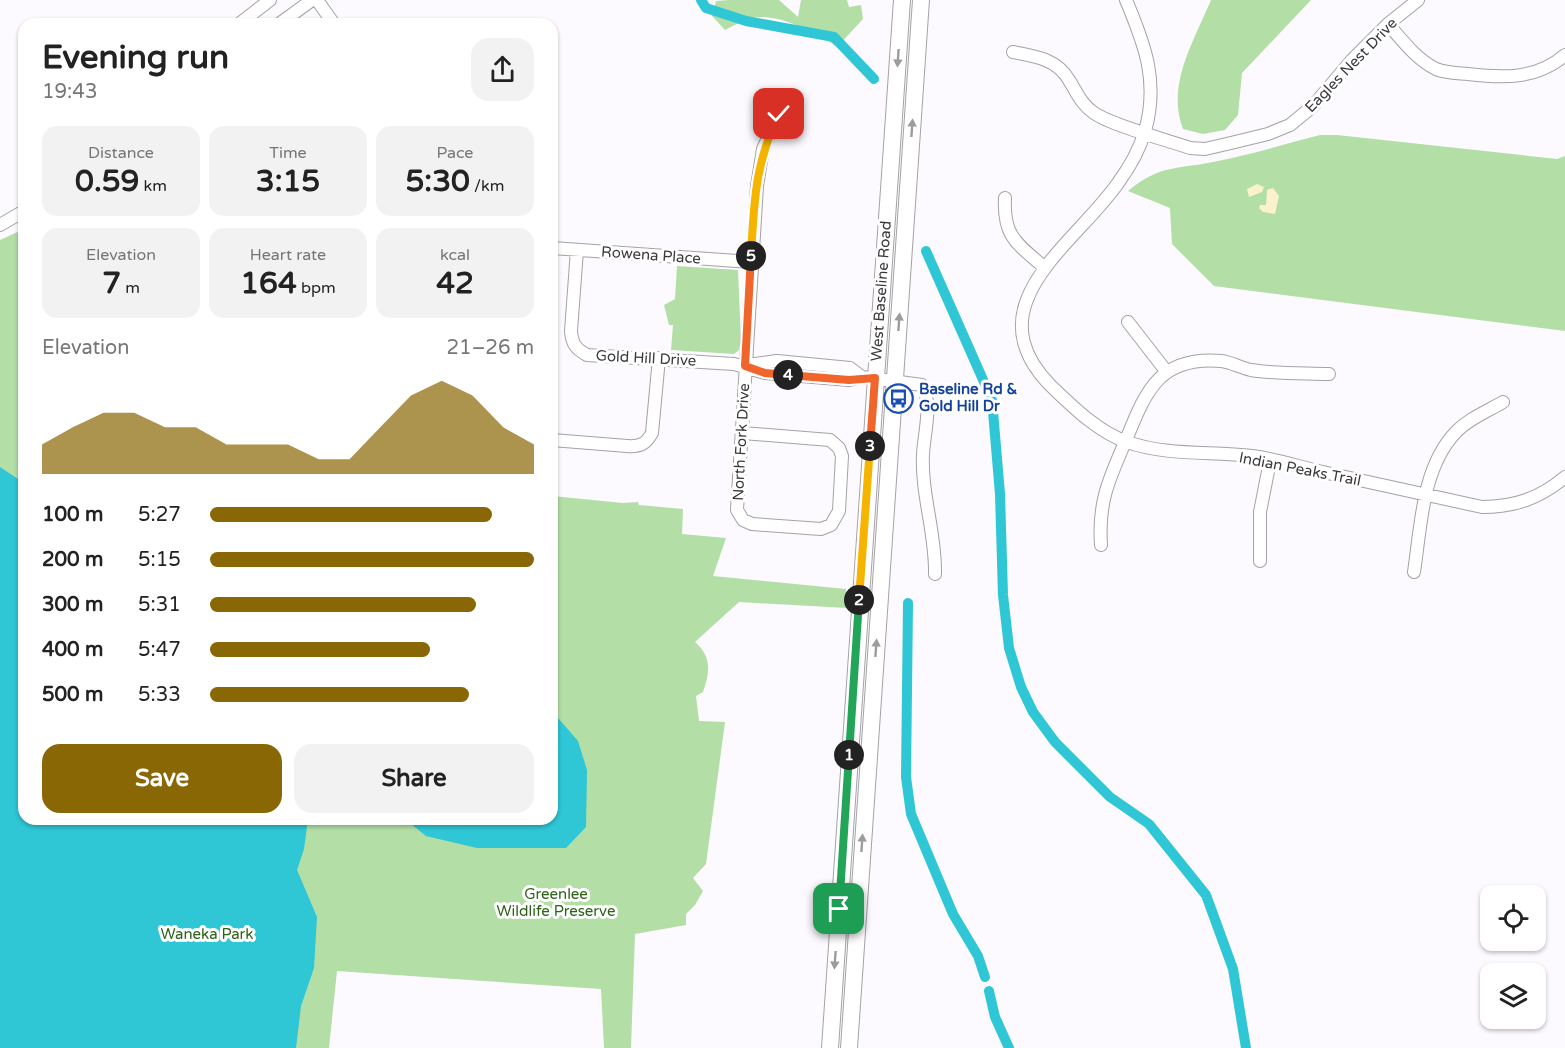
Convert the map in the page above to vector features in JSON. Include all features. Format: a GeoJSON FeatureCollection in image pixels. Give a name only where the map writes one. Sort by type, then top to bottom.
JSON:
{"type":"FeatureCollection","features":[{"type":"Feature","properties":{"kind":"main road","name":"West Baseline Road"},"geometry":{"type":"LineString","coordinates":[[830,1048],[869,377],[902,0]]}},
{"type":"Feature","properties":{"kind":"main road","name":"West Baseline Road"},"geometry":{"type":"LineString","coordinates":[[849,1048],[921,0]]}},
{"type":"Feature","properties":{"kind":"main road"},"geometry":{"type":"LineString","coordinates":[[841,871],[860,872]]}},
{"type":"Feature","properties":{"kind":"street"},"geometry":{"type":"LineString","coordinates":[[247,18],[270,0]]}},
{"type":"Feature","properties":{"kind":"street"},"geometry":{"type":"LineString","coordinates":[[287,18],[312,0]]}},
{"type":"Feature","properties":{"kind":"street"},"geometry":{"type":"LineString","coordinates":[[317,0],[330,18]]}},
{"type":"Feature","properties":{"kind":"street","name":"Indian Peaks Trail"},"geometry":{"type":"LineString","coordinates":[[1126,0],[1149,59],[1152,80],[1144,132],[1118,184],[1044,267],[1031,286],[1024,308],[1023,324],[1030,357],[1038,372],[1097,426],[1125,442],[1161,451],[1254,456],[1482,507],[1501,507],[1536,497],[1565,477]]}},
{"type":"Feature","properties":{"kind":"street","name":"Eagles Nest Drive"},"geometry":{"type":"LineString","coordinates":[[1013,52],[1041,57],[1058,66],[1068,77],[1079,100],[1096,115],[1190,148],[1205,149],[1279,129],[1299,119],[1352,60],[1388,24],[1418,0]]}},
{"type":"Feature","properties":{"kind":"street"},"geometry":{"type":"LineString","coordinates":[[1388,24],[1420,59],[1445,72],[1503,78],[1544,69],[1565,56]]}},
{"type":"Feature","properties":{"kind":"street","name":"North Fork Drive"},"geometry":{"type":"LineString","coordinates":[[743,433],[830,441],[839,448],[842,456],[839,511],[831,525],[821,529],[752,524],[743,520],[737,510],[758,173],[763,148],[779,114]]}},
{"type":"Feature","properties":{"kind":"street"},"geometry":{"type":"LineString","coordinates":[[1005,198],[1004,219],[1008,231],[1015,242],[1044,267]]}},
{"type":"Feature","properties":{"kind":"street"},"geometry":{"type":"LineString","coordinates":[[0,225],[18,214]]}},
{"type":"Feature","properties":{"kind":"street","name":"Rowena Place"},"geometry":{"type":"LineString","coordinates":[[558,248],[751,262]]}},
{"type":"Feature","properties":{"kind":"street","name":"Gold Hill Drive"},"geometry":{"type":"LineString","coordinates":[[577,250],[572,342],[578,350],[587,355],[659,358],[745,366],[765,373],[849,380],[869,377],[922,386],[926,392],[922,480],[936,547],[935,574]]}},
{"type":"Feature","properties":{"kind":"street"},"geometry":{"type":"LineString","coordinates":[[1128,322],[1166,370]]}},
{"type":"Feature","properties":{"kind":"street"},"geometry":{"type":"LineString","coordinates":[[558,440],[638,447],[647,442],[652,433],[659,358]]}},
{"type":"Feature","properties":{"kind":"street"},"geometry":{"type":"LineString","coordinates":[[1101,545],[1099,518],[1103,496],[1146,393],[1166,370],[1204,361],[1223,361],[1251,370],[1329,374]]}},
{"type":"Feature","properties":{"kind":"street"},"geometry":{"type":"LineString","coordinates":[[1414,572],[1427,495],[1435,463],[1444,446],[1464,425],[1503,402]]}},
{"type":"Feature","properties":{"kind":"street"},"geometry":{"type":"LineString","coordinates":[[1260,561],[1260,512],[1270,461]]}},
{"type":"Feature","properties":{"kind":"green space"},"geometry":{"type":"Polygon","coordinates":[[[779,0],[798,17],[801,0],[847,0],[849,7],[861,5],[863,19],[837,47],[808,30],[773,18],[752,18],[725,30],[712,16],[716,1],[779,0]]]}},
{"type":"Feature","properties":{"kind":"green space"},"geometry":{"type":"Polygon","coordinates":[[[1211,0],[1311,0],[1242,73],[1238,115],[1225,130],[1203,134],[1183,129],[1178,96],[1184,63],[1211,0]]]}},
{"type":"Feature","properties":{"kind":"green space"},"geometry":{"type":"Polygon","coordinates":[[[1320,135],[1557,159],[1565,156],[1565,331],[1214,286],[1172,244],[1170,208],[1128,191],[1150,176],[1169,169],[1240,156],[1320,135]]]}},
{"type":"Feature","properties":{"kind":"green space","name":"Greenlee Wildlife Preserve"},"geometry":{"type":"Polygon","coordinates":[[[18,232],[18,825],[558,825],[558,497],[623,503],[638,502],[639,505],[683,509],[682,534],[726,538],[713,576],[846,589],[847,608],[739,602],[695,642],[704,653],[708,665],[703,692],[696,696],[699,721],[725,722],[706,864],[693,878],[703,891],[695,905],[686,914],[686,925],[635,934],[631,1048],[604,1048],[601,989],[337,971],[329,1048],[0,1048],[0,240],[18,232]]]}},
{"type":"Feature","properties":{"kind":"green space"},"geometry":{"type":"Polygon","coordinates":[[[677,266],[738,270],[741,341],[739,350],[734,354],[671,350],[673,325],[669,325],[664,305],[675,299],[677,266]]]}},
{"type":"Feature","properties":{"kind":"sand"},"geometry":{"type":"Polygon","coordinates":[[[1257,184],[1264,187],[1262,192],[1249,197],[1247,189],[1257,184]]]}},
{"type":"Feature","properties":{"kind":"sand"},"geometry":{"type":"Polygon","coordinates":[[[1273,188],[1279,196],[1275,214],[1263,212],[1259,208],[1260,205],[1266,205],[1267,190],[1273,188]]]}},
{"type":"Feature","properties":{"kind":"water","name":"Waneka Park"},"geometry":{"type":"Polygon","coordinates":[[[0,467],[18,479],[18,825],[307,825],[304,849],[297,870],[317,917],[314,968],[301,1006],[296,1048],[0,1048],[0,467]]]}},
{"type":"Feature","properties":{"kind":"water"},"geometry":{"type":"Polygon","coordinates":[[[558,718],[578,741],[587,770],[586,827],[566,848],[477,848],[426,836],[412,825],[558,825],[558,718]]]}},
{"type":"Feature","properties":{"kind":"waterway"},"geometry":{"type":"LineString","coordinates":[[701,0],[706,8],[746,21],[834,37],[874,79]]}},
{"type":"Feature","properties":{"kind":"waterway"},"geometry":{"type":"LineString","coordinates":[[926,251],[992,400],[1000,494],[1003,595],[1009,648],[1021,687],[1033,712],[1055,742],[1110,797],[1149,824],[1206,895],[1233,969],[1246,1048]]}},
{"type":"Feature","properties":{"kind":"waterway"},"geometry":{"type":"LineString","coordinates":[[908,603],[906,777],[911,814],[953,914],[978,956],[985,977]]}},
{"type":"Feature","properties":{"kind":"waterway"},"geometry":{"type":"LineString","coordinates":[[989,991],[995,1017],[1009,1048]]}},
{"type":"Feature","properties":{"kind":"place","name":"Baseline Rd & Gold Hill Dr"},"geometry":{"type":"Point","coordinates":[898,398]}},
{"type":"Feature","properties":{"kind":"route"},"geometry":{"type":"LineString","coordinates":[[779,114],[763,148],[758,173],[745,366],[765,373],[849,380],[862,377],[875,378],[839,909]]}}]}
